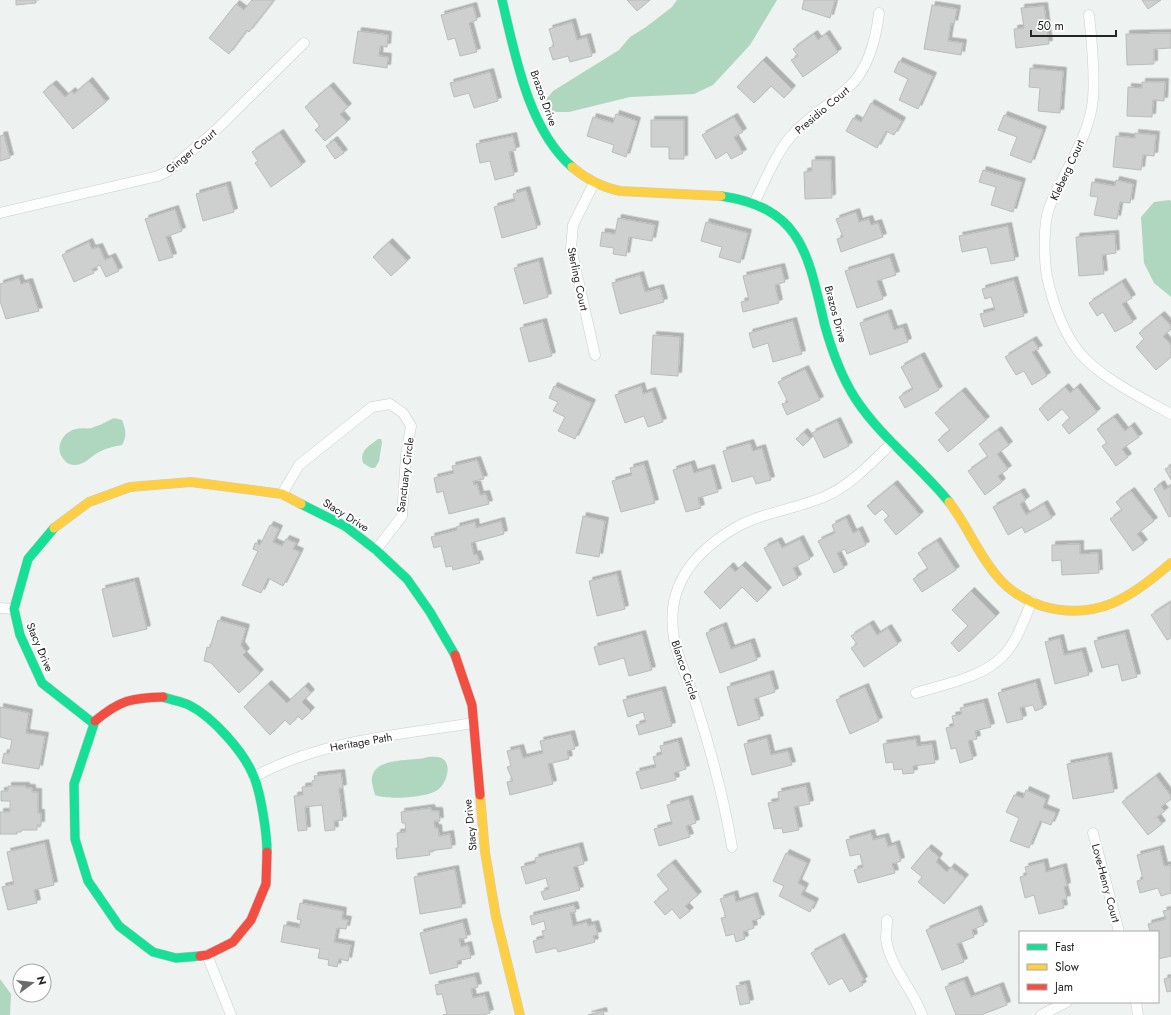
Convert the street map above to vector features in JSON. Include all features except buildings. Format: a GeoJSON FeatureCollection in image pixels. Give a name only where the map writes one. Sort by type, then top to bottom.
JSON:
{"type":"FeatureCollection","features":[{"type":"Feature","properties":{"kind":"street","name":"Brazos Drive"},"geometry":{"type":"LineString","coordinates":[[502,0],[525,85],[544,133],[560,158],[594,183],[607,188],[635,194],[720,195],[754,204],[775,214],[785,223],[806,254],[812,269],[826,328],[846,382],[870,419],[945,497],[993,571],[1014,592],[1048,608],[1066,611],[1091,611],[1130,595],[1148,583],[1171,563]]}},
{"type":"Feature","properties":{"kind":"street","name":"Presidio Court"},"geometry":{"type":"LineString","coordinates":[[754,204],[784,146],[792,134],[850,86],[864,67],[876,39],[879,13]]}},
{"type":"Feature","properties":{"kind":"street","name":"Kleberg Court"},"geometry":{"type":"LineString","coordinates":[[1089,15],[1093,52],[1093,100],[1084,134],[1049,210],[1044,250],[1046,270],[1053,304],[1070,338],[1080,353],[1120,385],[1171,414]]}},
{"type":"Feature","properties":{"kind":"street","name":"Ginger Court"},"geometry":{"type":"LineString","coordinates":[[0,214],[158,176],[168,171],[215,131],[304,43]]}},
{"type":"Feature","properties":{"kind":"street","name":"Sterling Court"},"geometry":{"type":"LineString","coordinates":[[594,183],[573,225],[571,248],[595,355]]}},
{"type":"Feature","properties":{"kind":"street","name":"Sanctuary Circle"},"geometry":{"type":"LineString","coordinates":[[282,494],[299,465],[372,408],[390,404],[403,412],[411,426],[406,455],[402,516],[376,550]]}},
{"type":"Feature","properties":{"kind":"street","name":"Blanco Circle"},"geometry":{"type":"LineString","coordinates":[[732,847],[720,784],[696,701],[680,661],[674,637],[674,607],[678,586],[695,559],[708,546],[742,525],[827,496],[858,475],[892,443]]}},
{"type":"Feature","properties":{"kind":"street","name":"Stacy Drive"},"geometry":{"type":"LineString","coordinates":[[94,723],[42,683],[20,635],[14,609],[28,559],[50,531],[89,502],[130,487],[191,482],[282,494],[345,526],[376,550],[407,579],[430,612],[457,658],[472,705],[485,852],[496,917],[520,1015]]}},
{"type":"Feature","properties":{"kind":"street"},"geometry":{"type":"LineString","coordinates":[[916,693],[978,672],[998,660],[1011,646],[1032,601]]}},
{"type":"Feature","properties":{"kind":"street"},"geometry":{"type":"LineString","coordinates":[[0,608],[14,609]]}},
{"type":"Feature","properties":{"kind":"street"},"geometry":{"type":"LineString","coordinates":[[163,697],[189,705],[210,720],[237,749],[254,777],[267,836],[266,884],[251,920],[233,942],[207,956],[176,958],[153,952],[119,926],[88,881],[75,839],[74,784],[94,723],[112,708],[137,698],[163,697]]}},
{"type":"Feature","properties":{"kind":"street","name":"Heritage Path"},"geometry":{"type":"LineString","coordinates":[[254,777],[275,766],[331,746],[473,723]]}},
{"type":"Feature","properties":{"kind":"street","name":"Love-Henry Court"},"geometry":{"type":"LineString","coordinates":[[1093,833],[1119,931]]}},
{"type":"Feature","properties":{"kind":"street"},"geometry":{"type":"LineString","coordinates":[[887,920],[886,939],[894,961],[922,1015]]}},
{"type":"Feature","properties":{"kind":"street"},"geometry":{"type":"LineString","coordinates":[[207,956],[231,1015]]}},
{"type":"Feature","properties":{"kind":"street"},"geometry":{"type":"LineString","coordinates":[[1041,1015],[1065,1003]]}},
{"type":"Feature","properties":{"kind":"street"},"geometry":{"type":"LineString","coordinates":[[1136,1003],[1138,1015]]}},
{"type":"Feature","properties":{"kind":"shaded area"},"geometry":{"type":"Polygon","coordinates":[[[677,0],[777,0],[750,45],[713,85],[694,94],[630,97],[569,112],[547,112],[543,103],[553,91],[619,50],[630,37],[672,7],[677,0]]]}},
{"type":"Feature","properties":{"kind":"shaded area"},"geometry":{"type":"Polygon","coordinates":[[[1171,201],[1171,297],[1154,283],[1144,263],[1141,217],[1154,202],[1171,201]]]}},
{"type":"Feature","properties":{"kind":"shaded area"},"geometry":{"type":"Polygon","coordinates":[[[114,418],[122,420],[125,436],[122,445],[110,447],[79,465],[67,463],[64,460],[59,448],[64,436],[67,433],[78,428],[92,428],[114,418]]]}},
{"type":"Feature","properties":{"kind":"shaded area"},"geometry":{"type":"Polygon","coordinates":[[[378,439],[381,439],[382,442],[379,461],[375,468],[371,468],[363,463],[362,455],[368,447],[378,439]]]}},
{"type":"Feature","properties":{"kind":"shaded area"},"geometry":{"type":"Polygon","coordinates":[[[440,757],[446,762],[448,771],[447,776],[439,789],[414,797],[397,798],[375,795],[372,777],[375,770],[380,766],[396,761],[440,757]]]}},
{"type":"Feature","properties":{"kind":"shaded area"},"geometry":{"type":"Polygon","coordinates":[[[0,979],[11,994],[10,1015],[0,1015],[0,979]]]}},
{"type":"Feature","properties":{"kind":"traffic: fast"},"geometry":{"type":"LineString","coordinates":[[502,0],[518,67],[534,112],[544,132],[557,151],[572,167]]}},
{"type":"Feature","properties":{"kind":"traffic: fast"},"geometry":{"type":"LineString","coordinates":[[721,196],[749,202],[770,212],[786,224],[798,240],[807,258],[834,354],[850,390],[865,412],[877,426],[949,502]]}},
{"type":"Feature","properties":{"kind":"traffic: fast"},"geometry":{"type":"LineString","coordinates":[[301,504],[345,526],[376,550],[407,579],[430,612],[455,655]]}},
{"type":"Feature","properties":{"kind":"traffic: fast"},"geometry":{"type":"LineString","coordinates":[[54,528],[28,559],[14,609],[20,635],[42,683],[93,723]]}},
{"type":"Feature","properties":{"kind":"traffic: fast"},"geometry":{"type":"LineString","coordinates":[[163,697],[189,705],[208,718],[227,736],[243,757],[257,784],[265,825],[267,852]]}},
{"type":"Feature","properties":{"kind":"traffic: fast"},"geometry":{"type":"LineString","coordinates":[[95,721],[74,784],[75,839],[88,881],[119,926],[153,952],[176,958],[200,956]]}},
{"type":"Feature","properties":{"kind":"traffic: slow"},"geometry":{"type":"LineString","coordinates":[[572,167],[594,182],[620,191],[721,196]]}},
{"type":"Feature","properties":{"kind":"traffic: slow"},"geometry":{"type":"LineString","coordinates":[[54,528],[89,502],[130,487],[191,482],[282,494],[301,504]]}},
{"type":"Feature","properties":{"kind":"traffic: slow"},"geometry":{"type":"LineString","coordinates":[[949,502],[984,558],[1001,581],[1017,594],[1042,606],[1061,610],[1079,611],[1112,603],[1127,596],[1142,586],[1171,563]]}},
{"type":"Feature","properties":{"kind":"traffic: slow"},"geometry":{"type":"LineString","coordinates":[[480,795],[485,852],[496,917],[520,1015]]}},
{"type":"Feature","properties":{"kind":"traffic: jam"},"geometry":{"type":"LineString","coordinates":[[455,655],[472,705],[480,795]]}},
{"type":"Feature","properties":{"kind":"traffic: jam"},"geometry":{"type":"LineString","coordinates":[[95,721],[119,704],[134,699],[163,697]]}},
{"type":"Feature","properties":{"kind":"traffic: jam"},"geometry":{"type":"LineString","coordinates":[[200,956],[207,955],[233,942],[251,920],[266,884],[267,852]]}}]}
